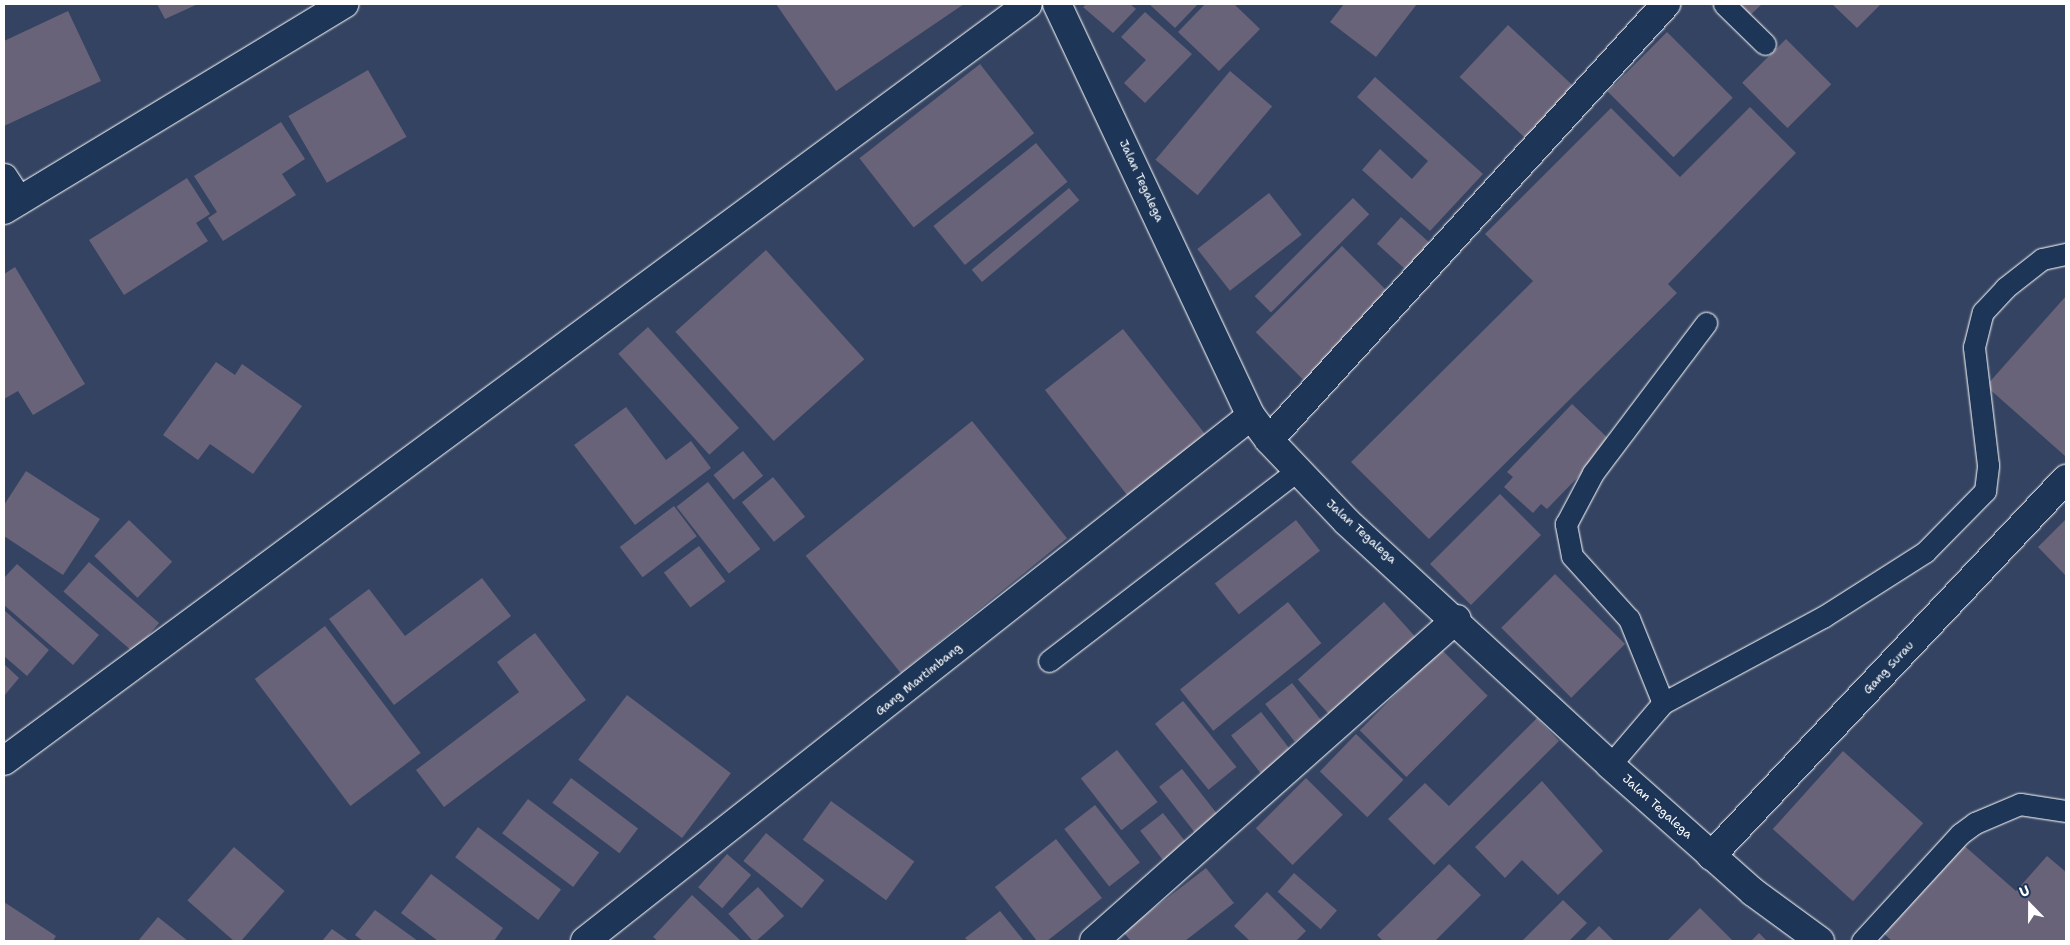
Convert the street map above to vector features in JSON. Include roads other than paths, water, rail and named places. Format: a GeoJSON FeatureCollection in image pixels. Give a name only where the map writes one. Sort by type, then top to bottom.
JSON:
{"type":"FeatureCollection","features":[{"type":"Feature","properties":{"kind":"street"},"geometry":{"type":"LineString","coordinates":[[4,178],[11,205],[344,4]]}},
{"type":"Feature","properties":{"kind":"street"},"geometry":{"type":"LineString","coordinates":[[4,761],[1028,4]]}},
{"type":"Feature","properties":{"kind":"street","name":"Jalan Tegalega"},"geometry":{"type":"LineString","coordinates":[[1057,4],[1251,416],[1269,440],[1299,469],[1347,522],[1457,619],[1610,764],[1711,856],[1820,941]]}},
{"type":"Feature","properties":{"kind":"street"},"geometry":{"type":"LineString","coordinates":[[1269,440],[1666,4]]}},
{"type":"Feature","properties":{"kind":"street","name":"Gang Martimbang"},"geometry":{"type":"LineString","coordinates":[[585,941],[1251,416]]}},
{"type":"Feature","properties":{"kind":"street","name":"Gang Surau"},"geometry":{"type":"LineString","coordinates":[[1711,856],[2066,479]]}},
{"type":"Feature","properties":{"kind":"street"},"geometry":{"type":"LineString","coordinates":[[1094,941],[1457,619]]}},
{"type":"Feature","properties":{"kind":"lane"},"geometry":{"type":"LineString","coordinates":[[1724,4],[1765,44]]}},
{"type":"Feature","properties":{"kind":"lane"},"geometry":{"type":"LineString","coordinates":[[1610,764],[1662,703],[1823,617],[1925,552],[1985,491],[1988,465],[1974,347],[1983,312],[2004,288],[2042,259],[2066,254]]}},
{"type":"Feature","properties":{"kind":"lane"},"geometry":{"type":"LineString","coordinates":[[1662,703],[1629,619],[1572,556],[1566,524],[1592,473],[1706,323]]}},
{"type":"Feature","properties":{"kind":"lane"},"geometry":{"type":"LineString","coordinates":[[1049,661],[1299,469]]}},
{"type":"Feature","properties":{"kind":"lane"},"geometry":{"type":"LineString","coordinates":[[1862,941],[1960,834],[1975,823],[2020,804],[2066,811]]}}]}
